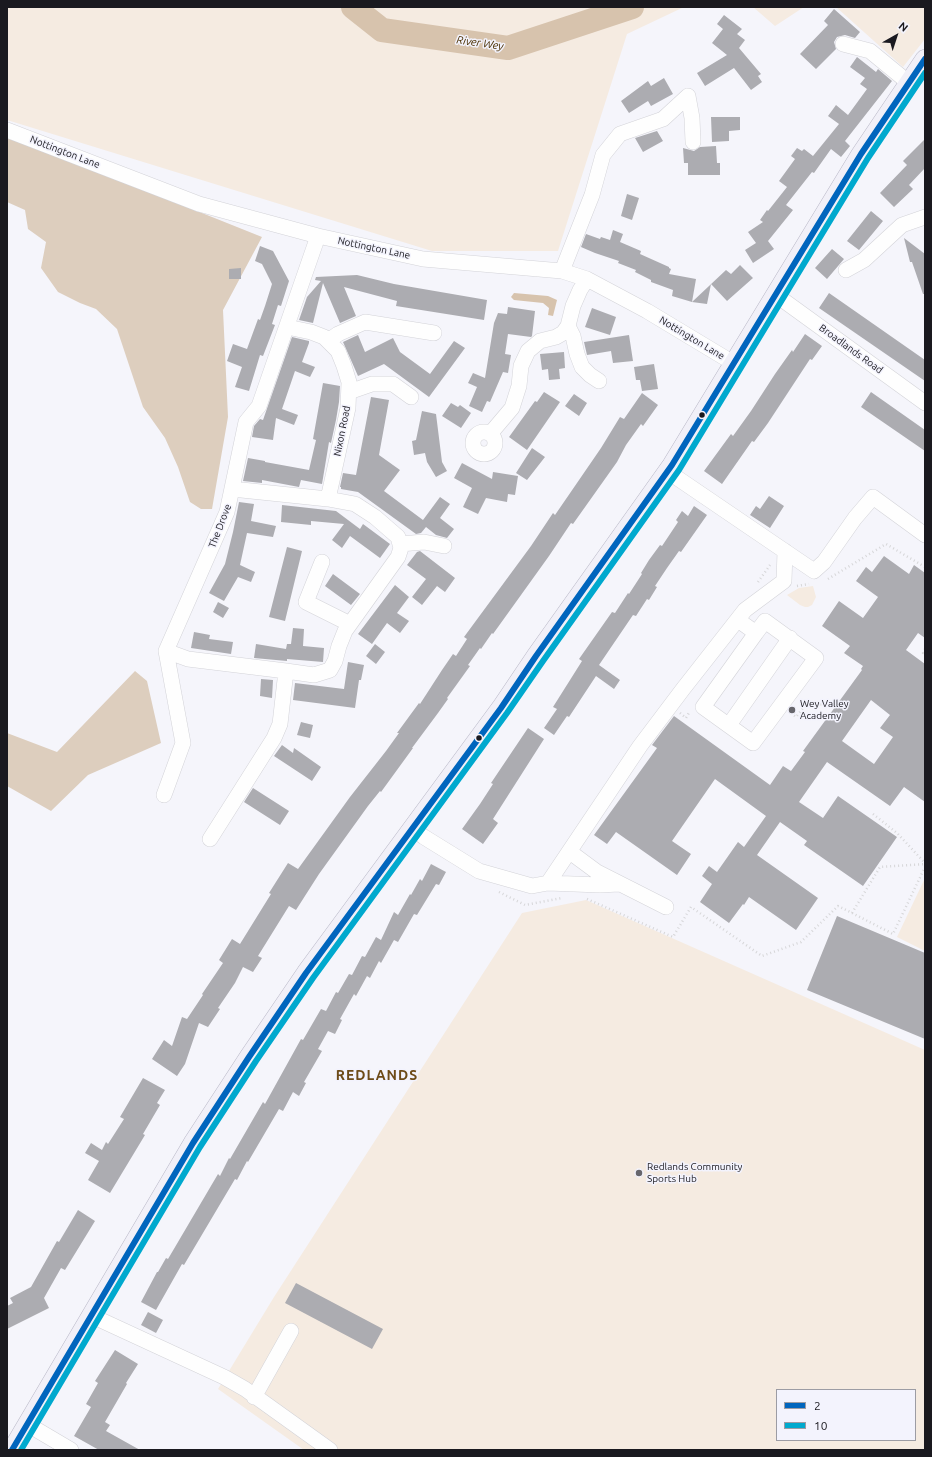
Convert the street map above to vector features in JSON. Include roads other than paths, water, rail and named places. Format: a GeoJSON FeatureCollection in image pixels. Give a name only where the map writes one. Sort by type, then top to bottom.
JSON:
{"type":"FeatureCollection","features":[{"type":"Feature","properties":{"kind":"main road"},"geometry":{"type":"LineString","coordinates":[[12,1450],[193,1143],[248,1057],[306,973],[501,708],[536,656],[682,450],[860,154],[925,59]]}},
{"type":"Feature","properties":{"kind":"street"},"geometry":{"type":"LineString","coordinates":[[843,44],[870,51],[909,83]]}},
{"type":"Feature","properties":{"kind":"street"},"geometry":{"type":"LineString","coordinates":[[562,271],[592,195],[603,155],[620,134],[664,119],[688,96],[692,118],[693,142]]}},
{"type":"Feature","properties":{"kind":"street","name":"Nottington Lane"},"geometry":{"type":"LineString","coordinates":[[7,130],[199,204],[318,236],[423,259],[562,271],[587,279],[647,311],[735,364]]}},
{"type":"Feature","properties":{"kind":"street"},"geometry":{"type":"LineString","coordinates":[[846,270],[864,260],[902,225],[925,216]]}},
{"type":"Feature","properties":{"kind":"street","name":"The Drove"},"geometry":{"type":"LineString","coordinates":[[166,651],[228,512],[246,422],[259,406],[318,236]]}},
{"type":"Feature","properties":{"kind":"street"},"geometry":{"type":"LineString","coordinates":[[490,434],[512,408],[520,386],[521,366],[528,352],[540,341],[556,337],[564,333],[568,326],[573,306],[587,279]]}},
{"type":"Feature","properties":{"kind":"street","name":"Broadlands Road"},"geometry":{"type":"LineString","coordinates":[[776,295],[925,403]]}},
{"type":"Feature","properties":{"kind":"street"},"geometry":{"type":"LineString","coordinates":[[328,341],[338,334],[365,322],[434,334]]}},
{"type":"Feature","properties":{"kind":"street"},"geometry":{"type":"LineString","coordinates":[[568,326],[573,336],[576,354],[582,367],[599,381]]}},
{"type":"Feature","properties":{"kind":"street","name":"Nixon Road"},"geometry":{"type":"LineString","coordinates":[[286,327],[311,332],[324,337],[338,351],[349,382],[348,408],[328,499]]}},
{"type":"Feature","properties":{"kind":"street"},"geometry":{"type":"LineString","coordinates":[[349,392],[372,384],[393,384],[411,396]]}},
{"type":"Feature","properties":{"kind":"street"},"geometry":{"type":"LineString","coordinates":[[667,471],[814,570],[824,562],[855,518],[873,497],[925,535]]}},
{"type":"Feature","properties":{"kind":"street"},"geometry":{"type":"LineString","coordinates":[[166,651],[188,659],[286,672],[314,675],[330,670],[335,661],[345,631],[398,557],[401,548],[398,537],[375,517],[355,504],[328,499],[232,489]]}},
{"type":"Feature","properties":{"kind":"street"},"geometry":{"type":"LineString","coordinates":[[400,544],[424,542],[444,546]]}},
{"type":"Feature","properties":{"kind":"street"},"geometry":{"type":"LineString","coordinates":[[548,883],[640,746],[683,690],[746,610],[784,581],[785,551]]}},
{"type":"Feature","properties":{"kind":"street"},"geometry":{"type":"LineString","coordinates":[[322,562],[306,602],[350,624]]}},
{"type":"Feature","properties":{"kind":"street"},"geometry":{"type":"LineString","coordinates":[[738,620],[756,633]]}},
{"type":"Feature","properties":{"kind":"street"},"geometry":{"type":"LineString","coordinates":[[765,621],[790,638],[816,658],[753,743],[703,707],[765,621]]}},
{"type":"Feature","properties":{"kind":"street"},"geometry":{"type":"LineString","coordinates":[[729,726],[790,638]]}},
{"type":"Feature","properties":{"kind":"street"},"geometry":{"type":"LineString","coordinates":[[164,795],[183,743],[166,651]]}},
{"type":"Feature","properties":{"kind":"street"},"geometry":{"type":"LineString","coordinates":[[210,839],[274,738],[280,724],[286,672]]}},
{"type":"Feature","properties":{"kind":"street"},"geometry":{"type":"LineString","coordinates":[[413,828],[424,837],[479,871],[532,886],[548,883],[600,885],[620,884]]}},
{"type":"Feature","properties":{"kind":"street"},"geometry":{"type":"LineString","coordinates":[[570,852],[597,872],[666,907]]}},
{"type":"Feature","properties":{"kind":"street"},"geometry":{"type":"LineString","coordinates":[[92,1316],[224,1377],[245,1390],[330,1450]]}},
{"type":"Feature","properties":{"kind":"street"},"geometry":{"type":"LineString","coordinates":[[254,1397],[291,1332]]}},
{"type":"Feature","properties":{"kind":"street"},"geometry":{"type":"LineString","coordinates":[[27,1424],[71,1450]]}},
{"type":"Feature","properties":{"kind":"waterway","name":"River Wey"},"geometry":{"type":"LineString","coordinates":[[353,7],[382,30],[508,48],[632,7]]}},
{"type":"Feature","properties":{"kind":"place","name":"Wey Valley Academy"},"geometry":{"type":"Point","coordinates":[792,710]}},
{"type":"Feature","properties":{"kind":"place","name":"Redlands Community Sports Hub"},"geometry":{"type":"Point","coordinates":[639,1173]}},
{"type":"Feature","properties":{"kind":"district","name":"REDLANDS"},"geometry":{"type":"Point","coordinates":[377,1075]}}]}
